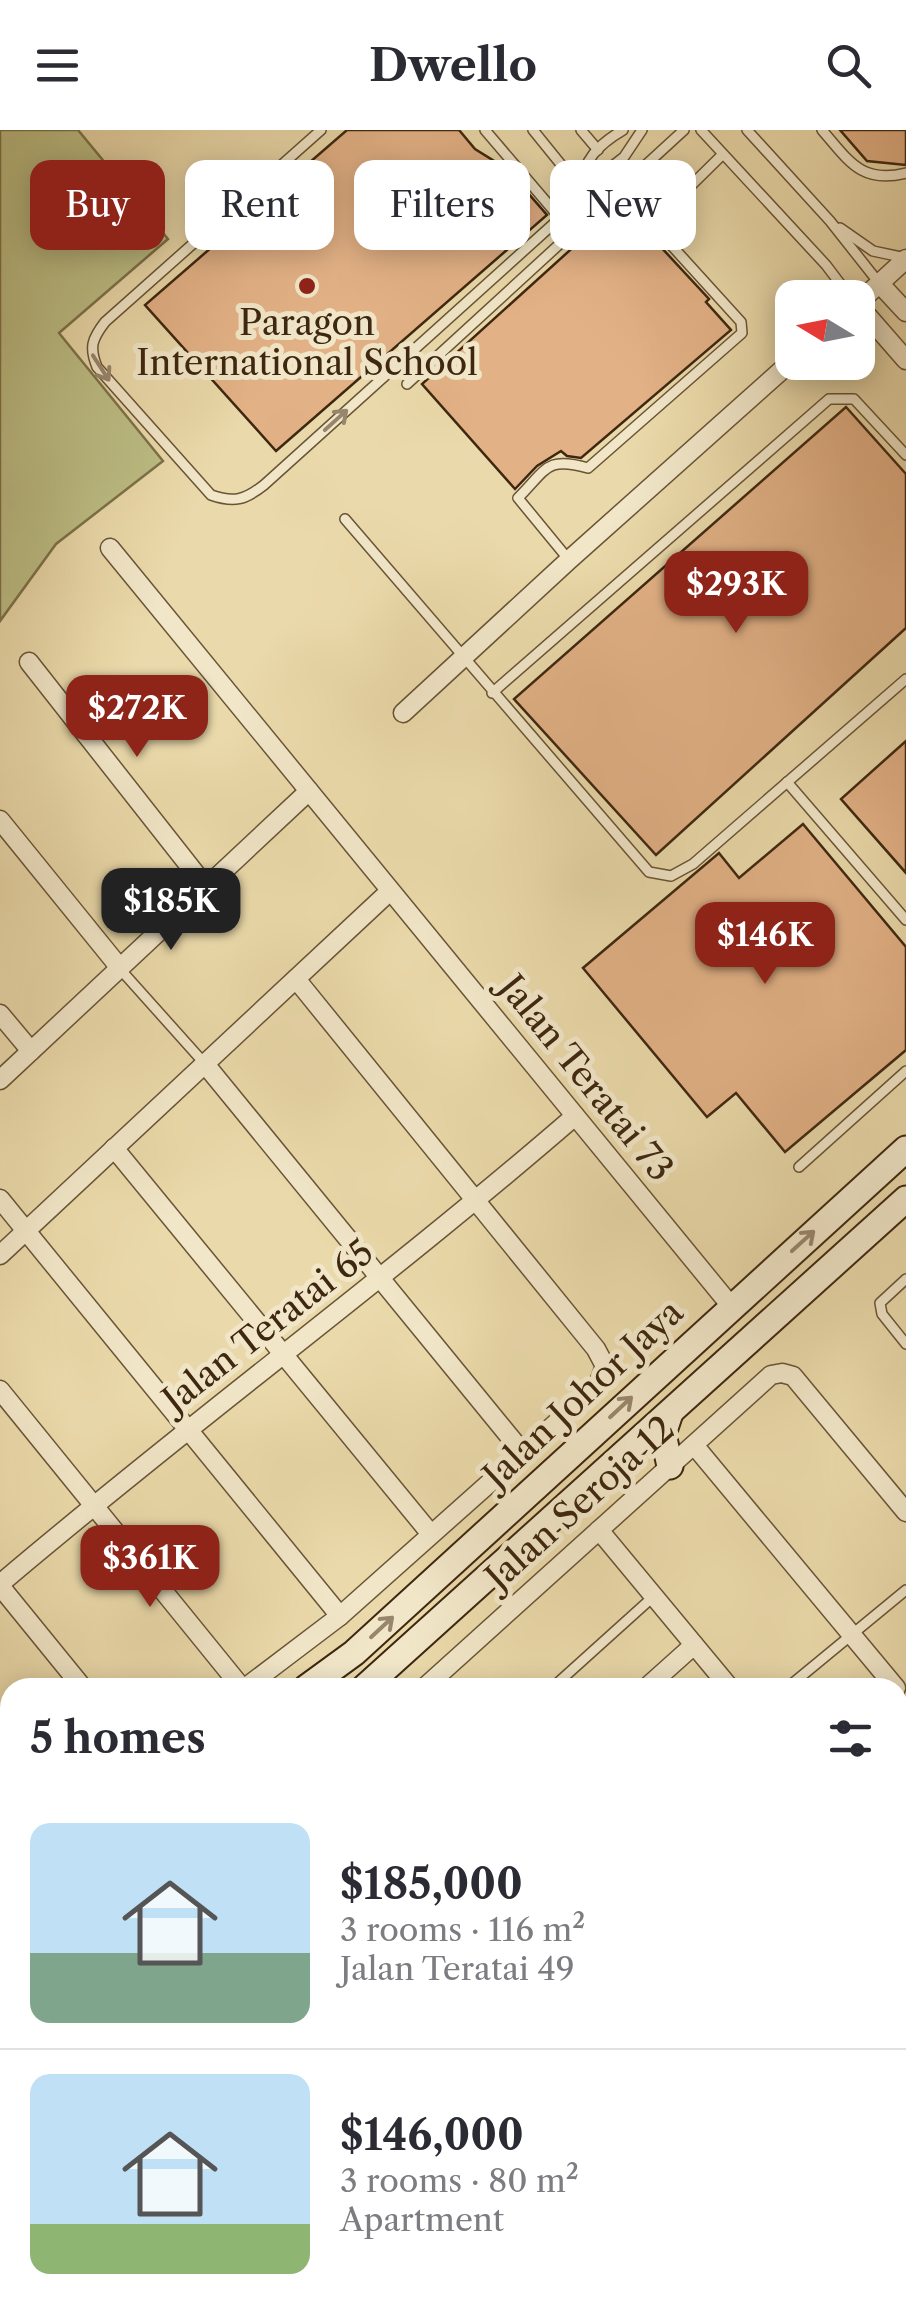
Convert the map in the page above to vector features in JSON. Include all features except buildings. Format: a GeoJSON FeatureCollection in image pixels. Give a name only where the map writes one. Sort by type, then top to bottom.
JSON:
{"type":"FeatureCollection","features":[{"type":"Feature","properties":{"kind":"main road","name":"Jalan Johor Jaya"},"geometry":{"type":"LineString","coordinates":[[320,1678],[354,1653],[906,1149]]}},
{"type":"Feature","properties":{"kind":"main road","name":"Jalan Johor Jaya"},"geometry":{"type":"LineString","coordinates":[[375,1678],[906,1199]]}},
{"type":"Feature","properties":{"kind":"main road"},"geometry":{"type":"LineString","coordinates":[[670,1413],[663,1434],[670,1466]]}},
{"type":"Feature","properties":{"kind":"street"},"geometry":{"type":"LineString","coordinates":[[875,287],[906,258]]}},
{"type":"Feature","properties":{"kind":"street"},"geometry":{"type":"LineString","coordinates":[[879,283],[906,312]]}},
{"type":"Feature","properties":{"kind":"street"},"geometry":{"type":"LineString","coordinates":[[875,324],[906,360]]}},
{"type":"Feature","properties":{"kind":"street"},"geometry":{"type":"LineString","coordinates":[[403,713],[775,376]]}},
{"type":"Feature","properties":{"kind":"street","name":"Jalan Teratai 73"},"geometry":{"type":"LineString","coordinates":[[110,548],[730,1306]]}},
{"type":"Feature","properties":{"kind":"street"},"geometry":{"type":"LineString","coordinates":[[30,662],[206,887]]}},
{"type":"Feature","properties":{"kind":"street"},"geometry":{"type":"LineString","coordinates":[[0,1080],[309,792]]}},
{"type":"Feature","properties":{"kind":"street"},"geometry":{"type":"LineString","coordinates":[[0,820],[120,968]]}},
{"type":"Feature","properties":{"kind":"street"},"geometry":{"type":"LineString","coordinates":[[0,1255],[390,890]]}},
{"type":"Feature","properties":{"kind":"street"},"geometry":{"type":"LineString","coordinates":[[257,1678],[340,1616],[523,1453],[598,1385],[605,1366],[596,1349],[296,979]]}},
{"type":"Feature","properties":{"kind":"street"},"geometry":{"type":"LineString","coordinates":[[0,1014],[30,1051]]}},
{"type":"Feature","properties":{"kind":"street"},"geometry":{"type":"LineString","coordinates":[[205,1064],[523,1453]]}},
{"type":"Feature","properties":{"kind":"street","name":"Jalan Teratai 65"},"geometry":{"type":"LineString","coordinates":[[0,1585],[95,1504],[476,1202],[575,1116]]}},
{"type":"Feature","properties":{"kind":"street"},"geometry":{"type":"LineString","coordinates":[[114,1148],[430,1532]]}},
{"type":"Feature","properties":{"kind":"street"},"geometry":{"type":"LineString","coordinates":[[0,1199],[340,1616]]}},
{"type":"Feature","properties":{"kind":"street","name":"Jalan Seroja 12"},"geometry":{"type":"LineString","coordinates":[[435,1678],[771,1376],[782,1372],[793,1376],[906,1512]]}},
{"type":"Feature","properties":{"kind":"street"},"geometry":{"type":"LineString","coordinates":[[0,1390],[236,1678]]}},
{"type":"Feature","properties":{"kind":"street"},"geometry":{"type":"LineString","coordinates":[[694,1444],[887,1678]]}},
{"type":"Feature","properties":{"kind":"street"},"geometry":{"type":"LineString","coordinates":[[599,1530],[722,1678]]}},
{"type":"Feature","properties":{"kind":"street"},"geometry":{"type":"LineString","coordinates":[[0,1585],[75,1678]]}},
{"type":"Feature","properties":{"kind":"street"},"geometry":{"type":"LineString","coordinates":[[657,1678],[694,1644]]}},
{"type":"Feature","properties":{"kind":"lane"},"geometry":{"type":"LineString","coordinates":[[321,130],[105,322],[92,339],[97,367],[211,495],[230,502],[248,498],[550,227]]}},
{"type":"Feature","properties":{"kind":"lane"},"geometry":{"type":"LineString","coordinates":[[485,130],[550,206]]}},
{"type":"Feature","properties":{"kind":"lane"},"geometry":{"type":"LineString","coordinates":[[533,130],[558,160]]}},
{"type":"Feature","properties":{"kind":"lane"},"geometry":{"type":"LineString","coordinates":[[581,130],[598,150]]}},
{"type":"Feature","properties":{"kind":"lane"},"geometry":{"type":"LineString","coordinates":[[587,160],[623,130]]}},
{"type":"Feature","properties":{"kind":"lane"},"geometry":{"type":"LineString","coordinates":[[620,160],[642,130]]}},
{"type":"Feature","properties":{"kind":"lane"},"geometry":{"type":"LineString","coordinates":[[407,384],[684,130]]}},
{"type":"Feature","properties":{"kind":"lane"},"geometry":{"type":"LineString","coordinates":[[700,130],[837,280]]}},
{"type":"Feature","properties":{"kind":"lane"},"geometry":{"type":"LineString","coordinates":[[748,130],[830,221],[879,283]]}},
{"type":"Feature","properties":{"kind":"lane"},"geometry":{"type":"LineString","coordinates":[[822,130],[854,166],[868,174],[887,178],[906,173]]}},
{"type":"Feature","properties":{"kind":"lane"},"geometry":{"type":"LineString","coordinates":[[569,560],[518,498],[551,465],[564,461],[588,468],[742,333],[741,322],[652,224],[722,155]]}},
{"type":"Feature","properties":{"kind":"lane"},"geometry":{"type":"LineString","coordinates":[[830,221],[874,251],[906,258]]}},
{"type":"Feature","properties":{"kind":"lane"},"geometry":{"type":"LineString","coordinates":[[492,692],[829,398],[854,399],[906,455]]}},
{"type":"Feature","properties":{"kind":"lane"},"geometry":{"type":"LineString","coordinates":[[345,519],[649,872],[671,876],[692,864],[906,679]]}},
{"type":"Feature","properties":{"kind":"lane"},"geometry":{"type":"LineString","coordinates":[[787,782],[906,920]]}},
{"type":"Feature","properties":{"kind":"lane"},"geometry":{"type":"LineString","coordinates":[[120,968],[205,1064]]}},
{"type":"Feature","properties":{"kind":"lane"},"geometry":{"type":"LineString","coordinates":[[799,1167],[906,1071]]}},
{"type":"Feature","properties":{"kind":"lane"},"geometry":{"type":"LineString","coordinates":[[906,1278],[880,1303],[882,1314],[906,1344]]}},
{"type":"Feature","properties":{"kind":"lane"},"geometry":{"type":"LineString","coordinates":[[799,1678],[906,1590]]}},
{"type":"Feature","properties":{"kind":"lane"},"geometry":{"type":"LineString","coordinates":[[563,1678],[654,1596]]}},
{"type":"Feature","properties":{"kind":"green space"},"geometry":{"type":"Polygon","coordinates":[[[0,130],[78,130],[103,160],[30,160],[30,250],[155,250],[59,333],[163,461],[56,544],[0,621],[0,130]]]}},
{"type":"Feature","properties":{"kind":"place","name":"Paragon International School"},"geometry":{"type":"Point","coordinates":[307,286]}}]}
